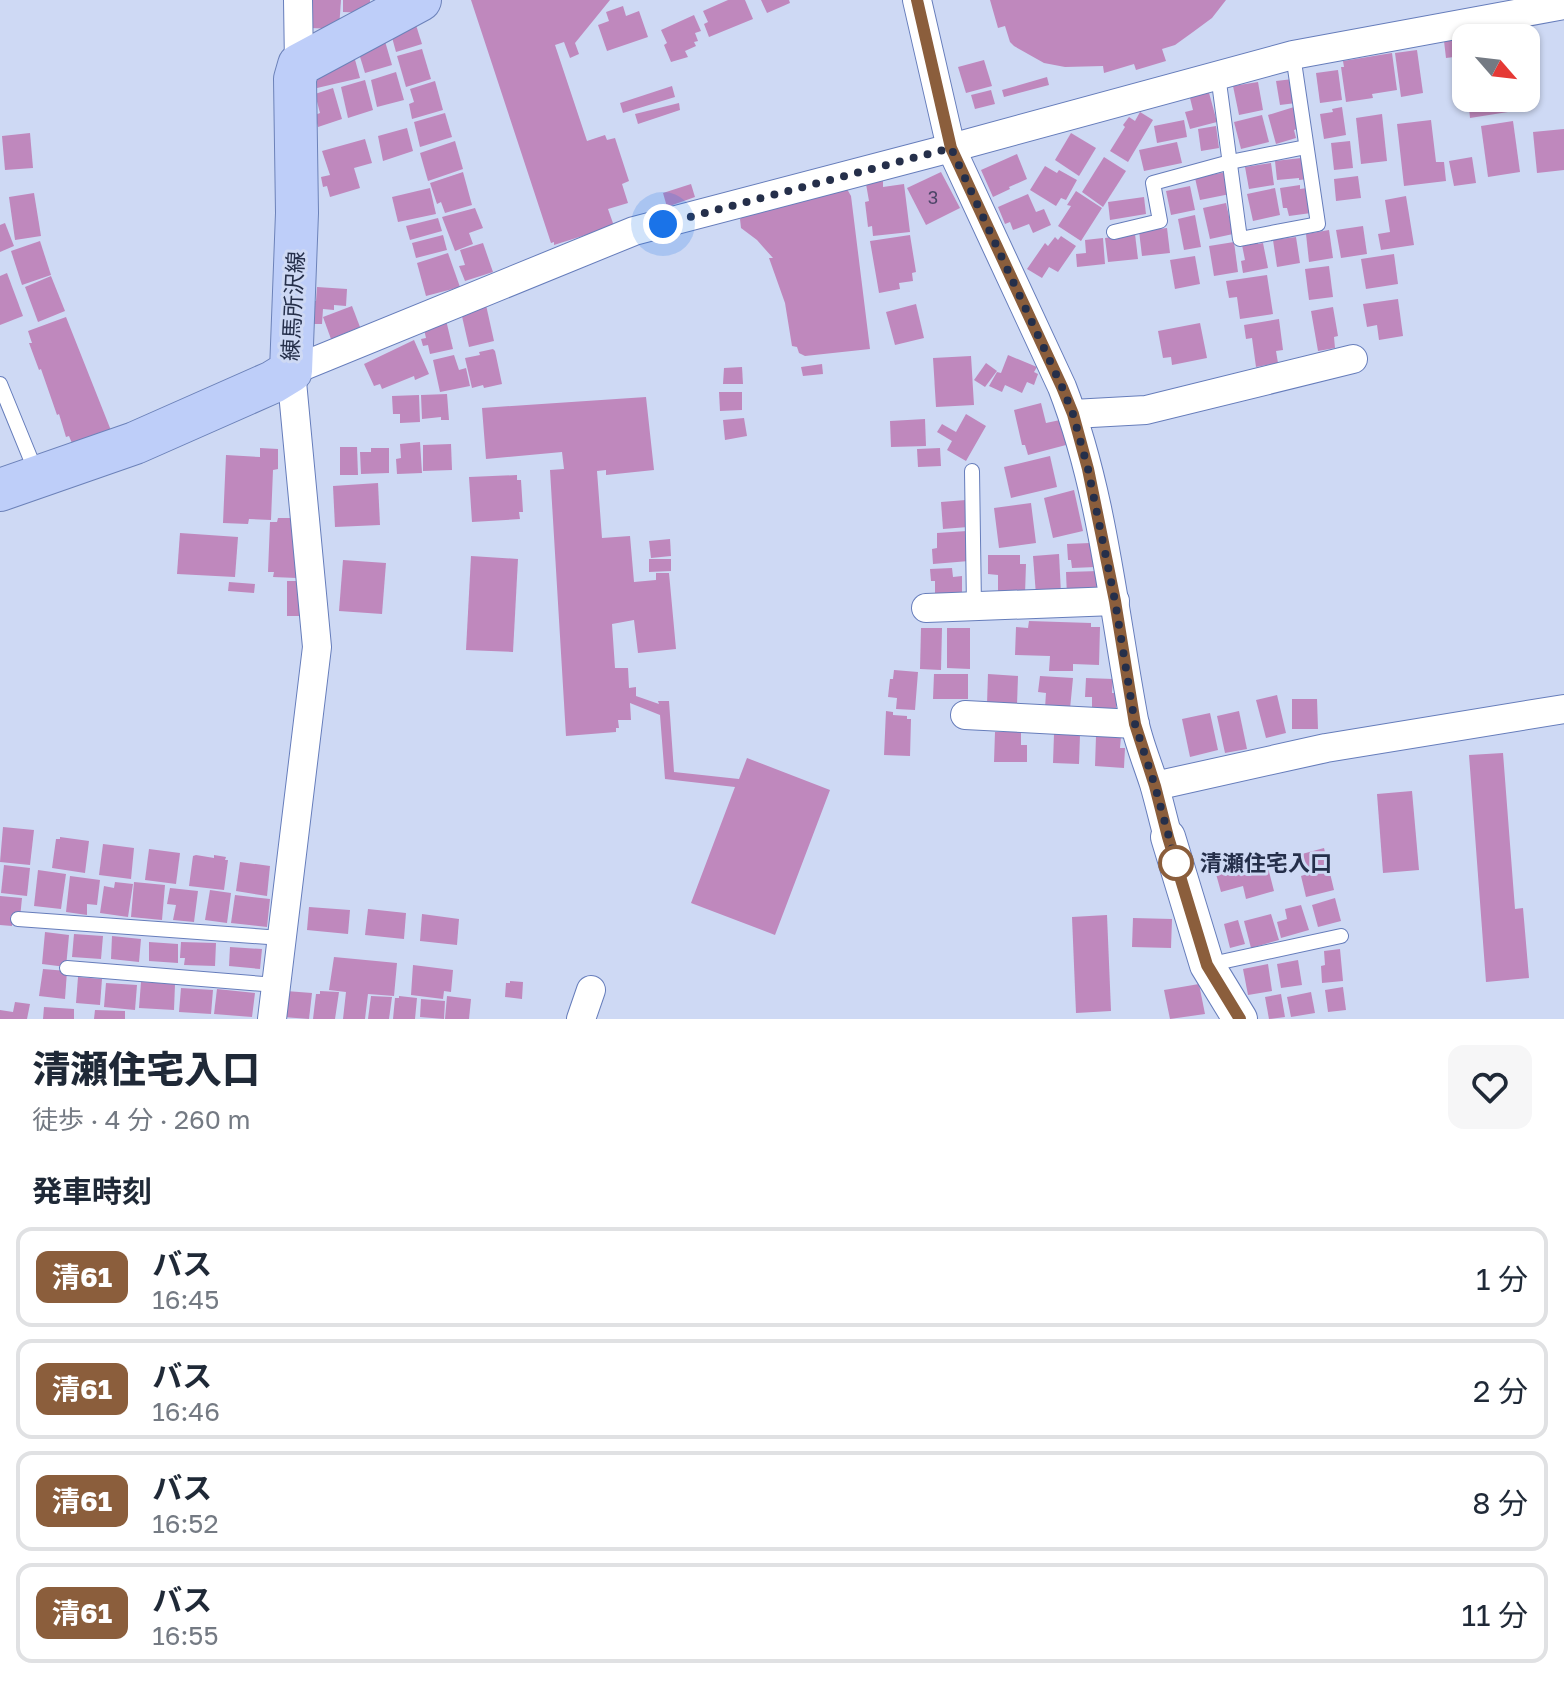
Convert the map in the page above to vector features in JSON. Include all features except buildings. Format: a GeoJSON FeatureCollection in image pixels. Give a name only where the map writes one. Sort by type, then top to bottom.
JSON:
{"type":"FeatureCollection","features":[{"type":"Feature","properties":{"kind":"main road"},"geometry":{"type":"LineString","coordinates":[[299,65],[420,0]]}},
{"type":"Feature","properties":{"kind":"main road","name":"練馬所沢線"},"geometry":{"type":"LineString","coordinates":[[19,483],[135,443],[273,382],[291,371],[297,213],[295,79],[299,65]]}},
{"type":"Feature","properties":{"kind":"street"},"geometry":{"type":"LineString","coordinates":[[298,0],[299,65]]}},
{"type":"Feature","properties":{"kind":"street"},"geometry":{"type":"LineString","coordinates":[[917,0],[951,148],[1073,414],[1088,469],[1115,601],[1135,724],[1207,965],[1240,1019]]}},
{"type":"Feature","properties":{"kind":"street"},"geometry":{"type":"LineString","coordinates":[[272,1019],[317,647],[291,371],[634,231],[1293,55],[1564,5]]}},
{"type":"Feature","properties":{"kind":"street"},"geometry":{"type":"LineString","coordinates":[[1073,414],[1146,410],[1353,359]]}},
{"type":"Feature","properties":{"kind":"street"},"geometry":{"type":"LineString","coordinates":[[926,608],[1115,601]]}},
{"type":"Feature","properties":{"kind":"street"},"geometry":{"type":"LineString","coordinates":[[1155,786],[1326,748],[1564,709]]}},
{"type":"Feature","properties":{"kind":"street"},"geometry":{"type":"LineString","coordinates":[[965,715],[1135,724]]}},
{"type":"Feature","properties":{"kind":"street"},"geometry":{"type":"LineString","coordinates":[[581,1019],[591,990]]}},
{"type":"Feature","properties":{"kind":"lane"},"geometry":{"type":"LineString","coordinates":[[1218,75],[1240,239],[1318,224],[1293,55]]}},
{"type":"Feature","properties":{"kind":"lane"},"geometry":{"type":"LineString","coordinates":[[1114,232],[1160,221],[1153,183],[1230,162],[1306,147]]}},
{"type":"Feature","properties":{"kind":"lane"},"geometry":{"type":"LineString","coordinates":[[0,384],[19,483]]}},
{"type":"Feature","properties":{"kind":"lane"},"geometry":{"type":"LineString","coordinates":[[972,471],[974,607]]}},
{"type":"Feature","properties":{"kind":"lane"},"geometry":{"type":"LineString","coordinates":[[18,919],[282,938]]}},
{"type":"Feature","properties":{"kind":"lane"},"geometry":{"type":"LineString","coordinates":[[1207,965],[1341,936]]}},
{"type":"Feature","properties":{"kind":"lane"},"geometry":{"type":"LineString","coordinates":[[67,968],[276,985]]}},
{"type":"Feature","properties":{"kind":"bus line","name":"清61"},"geometry":{"type":"LineString","coordinates":[[917,0],[951,148],[1073,414],[1088,469],[1115,601],[1135,724],[1207,965],[1240,1019]]}},
{"type":"Feature","properties":{"kind":"place","name":"清瀬住宅入口"},"geometry":{"type":"Point","coordinates":[1176,863]}},
{"type":"Feature","properties":{"kind":"route"},"geometry":{"type":"LineString","coordinates":[[663,224],[951,148],[1073,414],[1088,469],[1115,601],[1135,724],[1176,863]]}}]}
